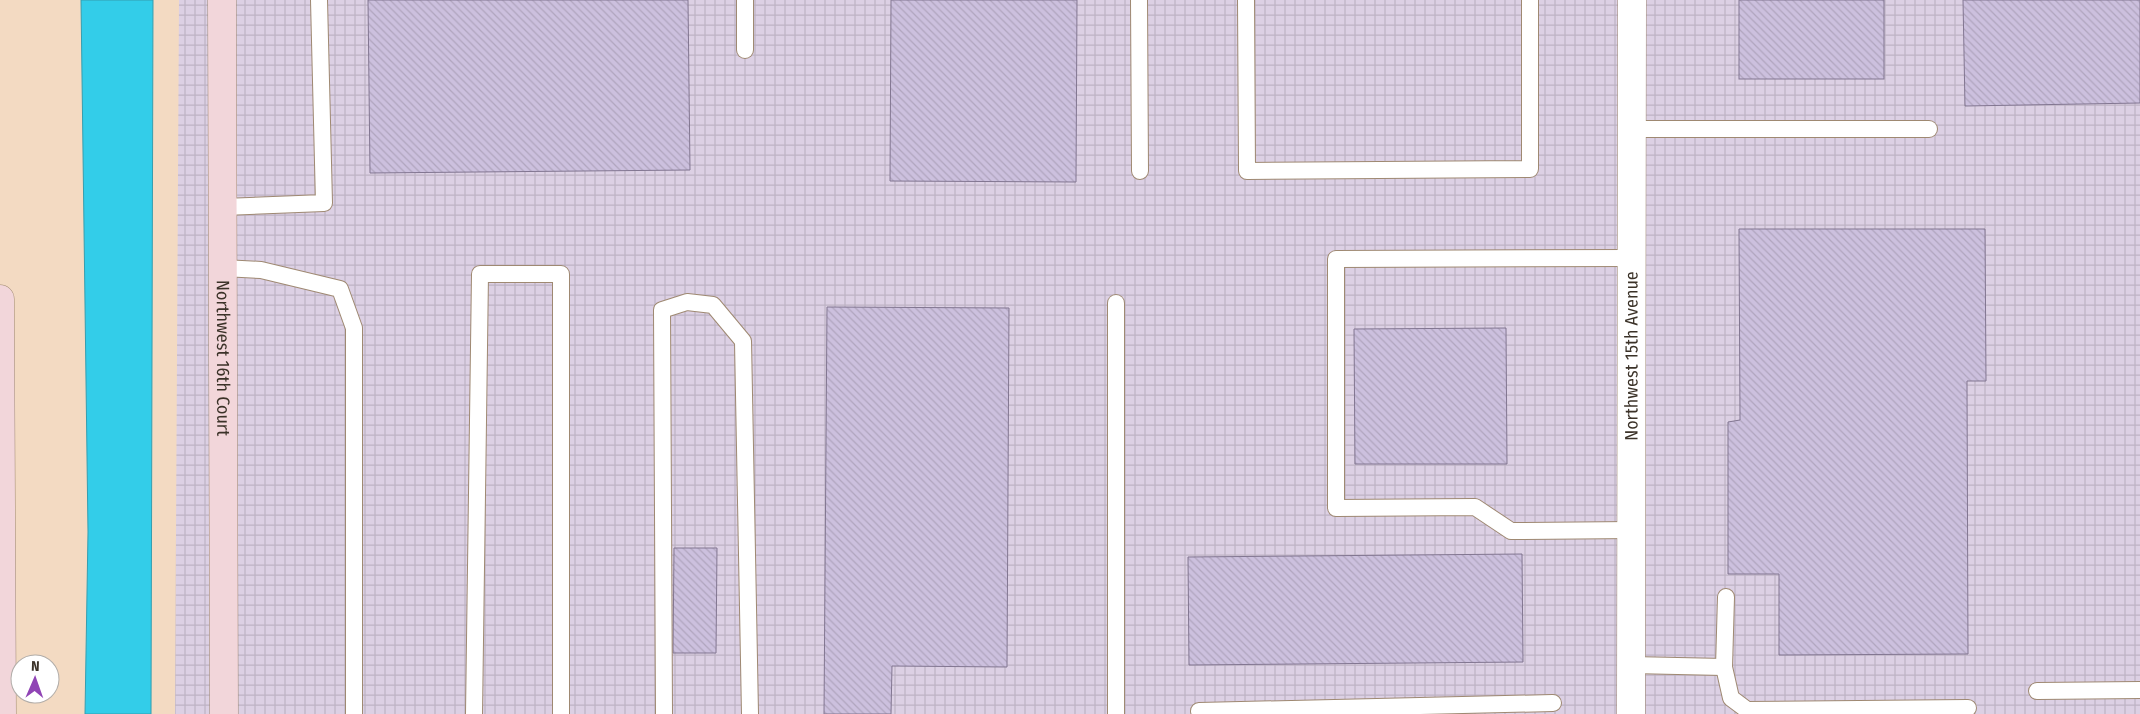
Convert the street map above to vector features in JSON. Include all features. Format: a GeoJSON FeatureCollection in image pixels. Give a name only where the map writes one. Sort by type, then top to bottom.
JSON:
{"type":"FeatureCollection","features":[{"type":"Feature","properties":{"kind":"street","name":"Northwest 16th Court"},"geometry":{"type":"LineString","coordinates":[[222,0],[224,714]]}},
{"type":"Feature","properties":{"kind":"street","name":"Northwest 15th Avenue"},"geometry":{"type":"LineString","coordinates":[[1631,714],[1632,0]]}},
{"type":"Feature","properties":{"kind":"street"},"geometry":{"type":"LineString","coordinates":[[0,299],[2,714]]}},
{"type":"Feature","properties":{"kind":"lane"},"geometry":{"type":"LineString","coordinates":[[223,207],[324,203],[319,0]]}},
{"type":"Feature","properties":{"kind":"lane"},"geometry":{"type":"LineString","coordinates":[[745,0],[745,50]]}},
{"type":"Feature","properties":{"kind":"lane"},"geometry":{"type":"LineString","coordinates":[[1139,0],[1140,170]]}},
{"type":"Feature","properties":{"kind":"lane"},"geometry":{"type":"LineString","coordinates":[[1246,0],[1247,171],[1530,169],[1530,0]]}},
{"type":"Feature","properties":{"kind":"lane"},"geometry":{"type":"LineString","coordinates":[[1632,129],[1929,129]]}},
{"type":"Feature","properties":{"kind":"lane"},"geometry":{"type":"LineString","coordinates":[[1632,258],[1336,259],[1336,508],[1475,507],[1511,530],[1632,530]]}},
{"type":"Feature","properties":{"kind":"lane"},"geometry":{"type":"LineString","coordinates":[[223,268],[261,270],[340,289],[354,328],[354,714]]}},
{"type":"Feature","properties":{"kind":"lane"},"geometry":{"type":"LineString","coordinates":[[474,714],[480,274],[561,274],[561,714]]}},
{"type":"Feature","properties":{"kind":"lane"},"geometry":{"type":"LineString","coordinates":[[664,714],[662,310],[687,302],[714,306],[743,341],[750,714]]}},
{"type":"Feature","properties":{"kind":"lane"},"geometry":{"type":"LineString","coordinates":[[1116,303],[1116,714]]}},
{"type":"Feature","properties":{"kind":"lane"},"geometry":{"type":"LineString","coordinates":[[1726,597],[1724,667],[1731,698],[1748,710],[1854,712],[1968,708]]}},
{"type":"Feature","properties":{"kind":"lane"},"geometry":{"type":"LineString","coordinates":[[1632,665],[1724,667]]}},
{"type":"Feature","properties":{"kind":"lane"},"geometry":{"type":"LineString","coordinates":[[2037,691],[2140,690]]}},
{"type":"Feature","properties":{"kind":"lane"},"geometry":{"type":"LineString","coordinates":[[1199,711],[1315,711],[1553,703]]}},
{"type":"Feature","properties":{"kind":"shaded area"},"geometry":{"type":"Polygon","coordinates":[[[179,0],[2140,0],[2140,714],[175,714],[179,0]]]}},
{"type":"Feature","properties":{"kind":"water"},"geometry":{"type":"Polygon","coordinates":[[[81,0],[153,0],[151,714],[85,714],[88,532],[81,0]]]}},
{"type":"Feature","properties":{"kind":"building"},"geometry":{"type":"Polygon","coordinates":[[[368,0],[688,0],[690,170],[370,173],[368,0]]]}},
{"type":"Feature","properties":{"kind":"building"},"geometry":{"type":"Polygon","coordinates":[[[891,0],[1077,0],[1076,182],[890,181],[891,0]]]}},
{"type":"Feature","properties":{"kind":"building"},"geometry":{"type":"Polygon","coordinates":[[[1739,0],[1884,0],[1884,79],[1739,79],[1739,0]]]}},
{"type":"Feature","properties":{"kind":"building"},"geometry":{"type":"Polygon","coordinates":[[[1963,0],[2140,0],[2140,103],[1965,106],[1963,0]]]}},
{"type":"Feature","properties":{"kind":"building"},"geometry":{"type":"Polygon","coordinates":[[[1739,229],[1985,229],[1986,381],[1967,381],[1968,654],[1779,655],[1779,574],[1728,574],[1728,422],[1740,420],[1739,229]]]}},
{"type":"Feature","properties":{"kind":"building"},"geometry":{"type":"Polygon","coordinates":[[[827,307],[1009,308],[1007,667],[892,666],[891,714],[824,714],[827,307]]]}},
{"type":"Feature","properties":{"kind":"building"},"geometry":{"type":"Polygon","coordinates":[[[1506,328],[1507,464],[1355,464],[1354,329],[1506,328]]]}},
{"type":"Feature","properties":{"kind":"building"},"geometry":{"type":"Polygon","coordinates":[[[674,548],[717,548],[716,653],[673,653],[674,548]]]}},
{"type":"Feature","properties":{"kind":"building"},"geometry":{"type":"Polygon","coordinates":[[[1522,554],[1523,662],[1189,665],[1188,557],[1522,554]]]}}]}
